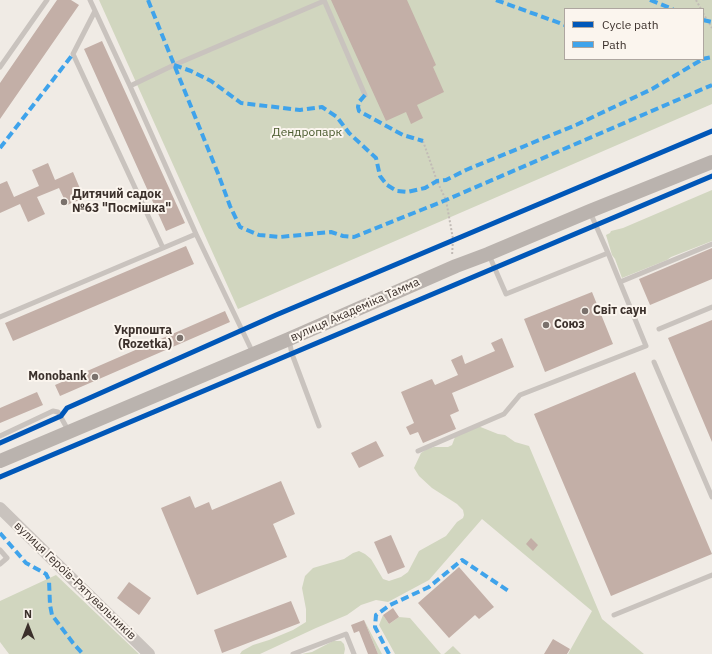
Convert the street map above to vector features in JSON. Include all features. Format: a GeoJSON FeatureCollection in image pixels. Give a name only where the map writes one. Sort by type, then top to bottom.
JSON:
{"type":"FeatureCollection","features":[{"type":"Feature","properties":{"kind":"main road","name":"вулиця Академіка Тамма"},"geometry":{"type":"LineString","coordinates":[[0,461],[289,339],[456,266],[712,162]]}},
{"type":"Feature","properties":{"kind":"street","name":"вулиця Героїв-Рятувальників"},"geometry":{"type":"LineString","coordinates":[[0,508],[150,654]]}},
{"type":"Feature","properties":{"kind":"lane"},"geometry":{"type":"LineString","coordinates":[[0,67],[47,0]]}},
{"type":"Feature","properties":{"kind":"lane"},"geometry":{"type":"LineString","coordinates":[[90,0],[196,234],[253,354]]}},
{"type":"Feature","properties":{"kind":"lane"},"geometry":{"type":"LineString","coordinates":[[130,86],[174,65],[324,0],[365,95]]}},
{"type":"Feature","properties":{"kind":"lane"},"geometry":{"type":"LineString","coordinates":[[95,11],[73,54],[163,248]]}},
{"type":"Feature","properties":{"kind":"lane"},"geometry":{"type":"LineString","coordinates":[[418,451],[504,414],[520,395],[646,346],[590,211]]}},
{"type":"Feature","properties":{"kind":"lane"},"geometry":{"type":"LineString","coordinates":[[0,317],[196,234]]}},
{"type":"Feature","properties":{"kind":"lane"},"geometry":{"type":"LineString","coordinates":[[620,282],[712,244]]}},
{"type":"Feature","properties":{"kind":"lane"},"geometry":{"type":"LineString","coordinates":[[488,254],[506,294],[608,253]]}},
{"type":"Feature","properties":{"kind":"lane"},"geometry":{"type":"LineString","coordinates":[[659,329],[712,307]]}},
{"type":"Feature","properties":{"kind":"lane"},"geometry":{"type":"LineString","coordinates":[[289,339],[292,354],[319,426]]}},
{"type":"Feature","properties":{"kind":"lane"},"geometry":{"type":"LineString","coordinates":[[654,362],[712,497]]}},
{"type":"Feature","properties":{"kind":"lane"},"geometry":{"type":"LineString","coordinates":[[0,436],[53,411],[58,412],[69,433]]}},
{"type":"Feature","properties":{"kind":"lane"},"geometry":{"type":"LineString","coordinates":[[0,550],[7,558],[0,564]]}},
{"type":"Feature","properties":{"kind":"lane"},"geometry":{"type":"LineString","coordinates":[[614,615],[712,575]]}},
{"type":"Feature","properties":{"kind":"lane"},"geometry":{"type":"LineString","coordinates":[[293,654],[346,634],[354,654]]}},
{"type":"Feature","properties":{"kind":"path"},"geometry":{"type":"LineString","coordinates":[[704,15],[712,28]]}},
{"type":"Feature","properties":{"kind":"path"},"geometry":{"type":"LineString","coordinates":[[423,141],[437,181],[446,200],[454,239],[452,256],[456,266]]}},
{"type":"Feature","properties":{"kind":"green space","name":"Дендропарк"},"geometry":{"type":"Polygon","coordinates":[[[99,0],[712,0],[712,104],[238,309],[99,0]]]}},
{"type":"Feature","properties":{"kind":"green space"},"geometry":{"type":"Polygon","coordinates":[[[712,190],[712,241],[622,278],[612,255],[606,235],[611,231],[623,228],[712,190]]]}},
{"type":"Feature","properties":{"kind":"green space"},"geometry":{"type":"Polygon","coordinates":[[[478,426],[498,434],[505,435],[515,442],[529,446],[602,619],[644,654],[568,654],[592,611],[482,519],[429,580],[388,602],[376,600],[361,605],[347,615],[260,654],[240,654],[242,651],[253,645],[293,630],[306,622],[306,609],[302,588],[305,576],[313,568],[344,559],[359,551],[371,559],[383,579],[389,581],[401,577],[408,572],[419,551],[446,536],[457,522],[463,518],[463,510],[457,504],[432,488],[419,476],[414,468],[421,453],[427,449],[434,447],[448,447],[452,445],[455,437],[478,426]]]}},
{"type":"Feature","properties":{"kind":"green space"},"geometry":{"type":"Polygon","coordinates":[[[56,575],[139,654],[9,654],[0,642],[0,601],[56,575]]]}},
{"type":"Feature","properties":{"kind":"green space"},"geometry":{"type":"Polygon","coordinates":[[[383,615],[389,624],[399,617],[410,618],[441,654],[395,654],[379,625],[383,615]]]}},
{"type":"Feature","properties":{"kind":"green space"},"geometry":{"type":"Polygon","coordinates":[[[364,620],[382,654],[378,654],[364,620]]]}},
{"type":"Feature","properties":{"kind":"green space"},"geometry":{"type":"Polygon","coordinates":[[[333,641],[341,641],[344,644],[344,654],[302,654],[312,652],[333,641]]]}},
{"type":"Feature","properties":{"kind":"green space"},"geometry":{"type":"Polygon","coordinates":[[[453,646],[461,654],[444,654],[453,646]]]}},
{"type":"Feature","properties":{"kind":"building"},"geometry":{"type":"Polygon","coordinates":[[[57,0],[71,0],[79,5],[0,119],[0,83],[57,0]]]}},
{"type":"Feature","properties":{"kind":"building"},"geometry":{"type":"Polygon","coordinates":[[[331,0],[407,0],[436,65],[433,67],[444,92],[417,105],[423,118],[411,124],[406,112],[386,121],[331,0]]]}},
{"type":"Feature","properties":{"kind":"building"},"geometry":{"type":"Polygon","coordinates":[[[102,41],[185,223],[166,231],[84,49],[102,41]]]}},
{"type":"Feature","properties":{"kind":"building"},"geometry":{"type":"Polygon","coordinates":[[[48,163],[55,180],[73,172],[84,198],[67,205],[59,188],[37,197],[45,214],[28,222],[20,204],[0,213],[0,184],[7,181],[14,197],[39,186],[32,170],[48,163]]]}},
{"type":"Feature","properties":{"kind":"building"},"geometry":{"type":"Polygon","coordinates":[[[186,246],[194,264],[13,341],[5,323],[186,246]]]}},
{"type":"Feature","properties":{"kind":"building"},"geometry":{"type":"Polygon","coordinates":[[[712,248],[712,279],[650,305],[639,279],[712,248]]]}},
{"type":"Feature","properties":{"kind":"building"},"geometry":{"type":"Polygon","coordinates":[[[592,292],[613,344],[545,372],[524,319],[592,292]]]}},
{"type":"Feature","properties":{"kind":"building"},"geometry":{"type":"Polygon","coordinates":[[[225,311],[230,322],[60,396],[55,385],[225,311]]]}},
{"type":"Feature","properties":{"kind":"building"},"geometry":{"type":"Polygon","coordinates":[[[712,320],[712,442],[668,338],[712,320]]]}},
{"type":"Feature","properties":{"kind":"building"},"geometry":{"type":"Polygon","coordinates":[[[502,338],[514,367],[452,393],[459,411],[450,415],[456,429],[423,443],[418,432],[410,435],[406,427],[414,423],[401,392],[432,379],[435,385],[458,375],[451,360],[462,355],[465,364],[495,351],[491,343],[502,338]]]}},
{"type":"Feature","properties":{"kind":"building"},"geometry":{"type":"Polygon","coordinates":[[[635,372],[712,554],[611,596],[534,414],[635,372]]]}},
{"type":"Feature","properties":{"kind":"building"},"geometry":{"type":"Polygon","coordinates":[[[37,392],[43,405],[0,423],[0,408],[37,392]]]}},
{"type":"Feature","properties":{"kind":"building"},"geometry":{"type":"Polygon","coordinates":[[[376,441],[384,456],[359,468],[351,453],[376,441]]]}},
{"type":"Feature","properties":{"kind":"building"},"geometry":{"type":"Polygon","coordinates":[[[281,481],[295,514],[273,524],[287,557],[197,595],[161,508],[190,496],[195,508],[209,502],[212,510],[281,481]]]}},
{"type":"Feature","properties":{"kind":"building"},"geometry":{"type":"Polygon","coordinates":[[[391,535],[405,567],[388,574],[374,542],[391,535]]]}},
{"type":"Feature","properties":{"kind":"building"},"geometry":{"type":"Polygon","coordinates":[[[531,538],[538,545],[533,551],[526,544],[531,538]]]}},
{"type":"Feature","properties":{"kind":"building"},"geometry":{"type":"Polygon","coordinates":[[[459,567],[494,607],[479,619],[475,615],[449,638],[418,603],[459,567]]]}},
{"type":"Feature","properties":{"kind":"building"},"geometry":{"type":"Polygon","coordinates":[[[129,582],[151,598],[139,615],[117,598],[129,582]]]}},
{"type":"Feature","properties":{"kind":"building"},"geometry":{"type":"Polygon","coordinates":[[[291,601],[300,623],[222,653],[214,630],[291,601]]]}},
{"type":"Feature","properties":{"kind":"building"},"geometry":{"type":"Polygon","coordinates":[[[393,608],[399,617],[389,624],[383,615],[393,608]]]}},
{"type":"Feature","properties":{"kind":"building"},"geometry":{"type":"Polygon","coordinates":[[[364,620],[378,654],[368,654],[359,631],[354,633],[351,625],[364,620]]]}},
{"type":"Feature","properties":{"kind":"building"},"geometry":{"type":"Polygon","coordinates":[[[553,639],[570,649],[567,654],[544,654],[553,639]]]}},
{"type":"Feature","properties":{"kind":"marked path"},"geometry":{"type":"LineString","coordinates":[[148,0],[230,206],[240,227],[259,235],[280,237],[331,232],[343,236],[354,237],[446,200],[712,85]]}},
{"type":"Feature","properties":{"kind":"marked path"},"geometry":{"type":"LineString","coordinates":[[496,0],[564,25]]}},
{"type":"Feature","properties":{"kind":"marked path"},"geometry":{"type":"LineString","coordinates":[[650,0],[670,8]]}},
{"type":"Feature","properties":{"kind":"marked path"},"geometry":{"type":"LineString","coordinates":[[704,20],[712,22]]}},
{"type":"Feature","properties":{"kind":"marked path"},"geometry":{"type":"LineString","coordinates":[[0,148],[73,54]]}},
{"type":"Feature","properties":{"kind":"marked path"},"geometry":{"type":"LineString","coordinates":[[704,59],[712,57]]}},
{"type":"Feature","properties":{"kind":"marked path"},"geometry":{"type":"LineString","coordinates":[[174,65],[191,71],[211,81],[241,103],[300,110],[322,107],[337,117],[349,133],[376,158],[380,176],[387,185],[397,191],[407,192],[425,188],[437,181],[446,180],[466,170],[576,125],[652,89],[701,60]]}},
{"type":"Feature","properties":{"kind":"marked path"},"geometry":{"type":"LineString","coordinates":[[365,95],[359,102],[359,111],[403,135],[423,141]]}},
{"type":"Feature","properties":{"kind":"marked path"},"geometry":{"type":"LineString","coordinates":[[0,533],[26,563],[46,574],[49,580],[52,615],[83,654]]}},
{"type":"Feature","properties":{"kind":"marked path"},"geometry":{"type":"LineString","coordinates":[[389,654],[375,627],[376,615],[390,605],[429,587],[462,560],[510,592]]}},
{"type":"Feature","properties":{"kind":"cycle path"},"geometry":{"type":"LineString","coordinates":[[0,443],[61,416],[67,408],[276,315],[712,131]]}},
{"type":"Feature","properties":{"kind":"cycle path"},"geometry":{"type":"LineString","coordinates":[[0,477],[712,176]]}},
{"type":"Feature","properties":{"kind":"place","name":"Дитячий садок №63 \"Посмішка\""},"geometry":{"type":"Point","coordinates":[64,202]}},
{"type":"Feature","properties":{"kind":"place","name":"Світ саун"},"geometry":{"type":"Point","coordinates":[585,311]}},
{"type":"Feature","properties":{"kind":"place","name":"Союз"},"geometry":{"type":"Point","coordinates":[546,325]}},
{"type":"Feature","properties":{"kind":"place","name":"Укрпошта (Rozetka)"},"geometry":{"type":"Point","coordinates":[180,338]}},
{"type":"Feature","properties":{"kind":"place","name":"Monobank"},"geometry":{"type":"Point","coordinates":[95,377]}}]}
